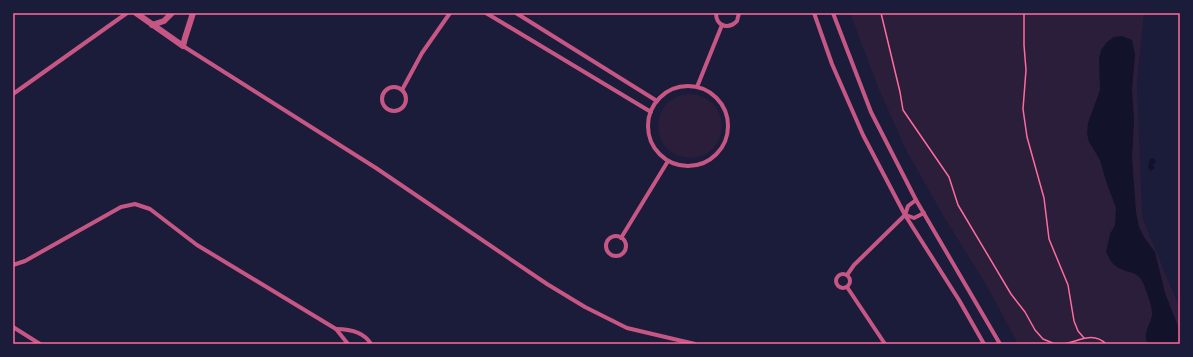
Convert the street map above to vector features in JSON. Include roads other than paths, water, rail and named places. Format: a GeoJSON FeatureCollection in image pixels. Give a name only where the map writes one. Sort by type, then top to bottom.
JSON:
{"type":"FeatureCollection","features":[{"type":"Feature","properties":{"kind":"street"},"geometry":{"type":"LineString","coordinates":[[13,94],[127,13]]}},
{"type":"Feature","properties":{"kind":"street"},"geometry":{"type":"LineString","coordinates":[[136,13],[183,46],[376,168],[547,284],[585,308],[627,328],[695,344]]}},
{"type":"Feature","properties":{"kind":"street"},"geometry":{"type":"LineString","coordinates":[[152,25],[164,21],[172,13]]}},
{"type":"Feature","properties":{"kind":"street"},"geometry":{"type":"LineString","coordinates":[[183,46],[193,13]]}},
{"type":"Feature","properties":{"kind":"street"},"geometry":{"type":"LineString","coordinates":[[402,90],[422,53],[450,13]]}},
{"type":"Feature","properties":{"kind":"street"},"geometry":{"type":"LineString","coordinates":[[486,13],[650,112]]}},
{"type":"Feature","properties":{"kind":"street"},"geometry":{"type":"LineString","coordinates":[[516,13],[657,101]]}},
{"type":"Feature","properties":{"kind":"street"},"geometry":{"type":"LineString","coordinates":[[716,13],[717,19],[722,25],[726,26],[734,24],[739,18],[739,13]]}},
{"type":"Feature","properties":{"kind":"street"},"geometry":{"type":"LineString","coordinates":[[814,13],[832,64],[860,128],[905,215],[959,300],[984,344]]}},
{"type":"Feature","properties":{"kind":"street"},"geometry":{"type":"LineString","coordinates":[[833,13],[871,112],[916,200],[1000,344]]}},
{"type":"Feature","properties":{"kind":"street"},"geometry":{"type":"LineString","coordinates":[[697,87],[722,25]]}},
{"type":"Feature","properties":{"kind":"street"},"geometry":{"type":"LineString","coordinates":[[683,86],[697,87],[710,93],[720,102],[726,114],[728,128],[725,141],[718,153],[707,162],[694,166],[680,166],[668,161],[657,152],[650,140],[648,126],[650,112],[657,101],[668,91],[683,86]]}},
{"type":"Feature","properties":{"kind":"street"},"geometry":{"type":"LineString","coordinates":[[394,87],[402,90],[406,98],[404,106],[393,112],[385,107],[382,99],[386,91],[394,87]]}},
{"type":"Feature","properties":{"kind":"street"},"geometry":{"type":"LineString","coordinates":[[621,238],[668,161]]}},
{"type":"Feature","properties":{"kind":"street"},"geometry":{"type":"LineString","coordinates":[[847,275],[854,265],[905,215],[908,206],[916,200]]}},
{"type":"Feature","properties":{"kind":"street"},"geometry":{"type":"LineString","coordinates":[[13,265],[25,261],[121,208],[130,205],[140,205],[150,209],[197,245],[336,329],[348,344]]}},
{"type":"Feature","properties":{"kind":"street"},"geometry":{"type":"LineString","coordinates":[[905,215],[914,218],[924,213]]}},
{"type":"Feature","properties":{"kind":"street"},"geometry":{"type":"LineString","coordinates":[[614,236],[621,238],[625,244],[623,254],[616,257],[610,255],[605,246],[608,239],[614,236]]}},
{"type":"Feature","properties":{"kind":"street"},"geometry":{"type":"LineString","coordinates":[[847,275],[838,275],[836,281],[839,287],[847,287]]}},
{"type":"Feature","properties":{"kind":"street"},"geometry":{"type":"LineString","coordinates":[[847,275],[850,280],[847,287]]}},
{"type":"Feature","properties":{"kind":"street"},"geometry":{"type":"LineString","coordinates":[[847,287],[885,344]]}},
{"type":"Feature","properties":{"kind":"street"},"geometry":{"type":"LineString","coordinates":[[13,327],[40,344]]}},
{"type":"Feature","properties":{"kind":"street"},"geometry":{"type":"LineString","coordinates":[[336,329],[357,332],[366,338],[371,344]]}}]}
